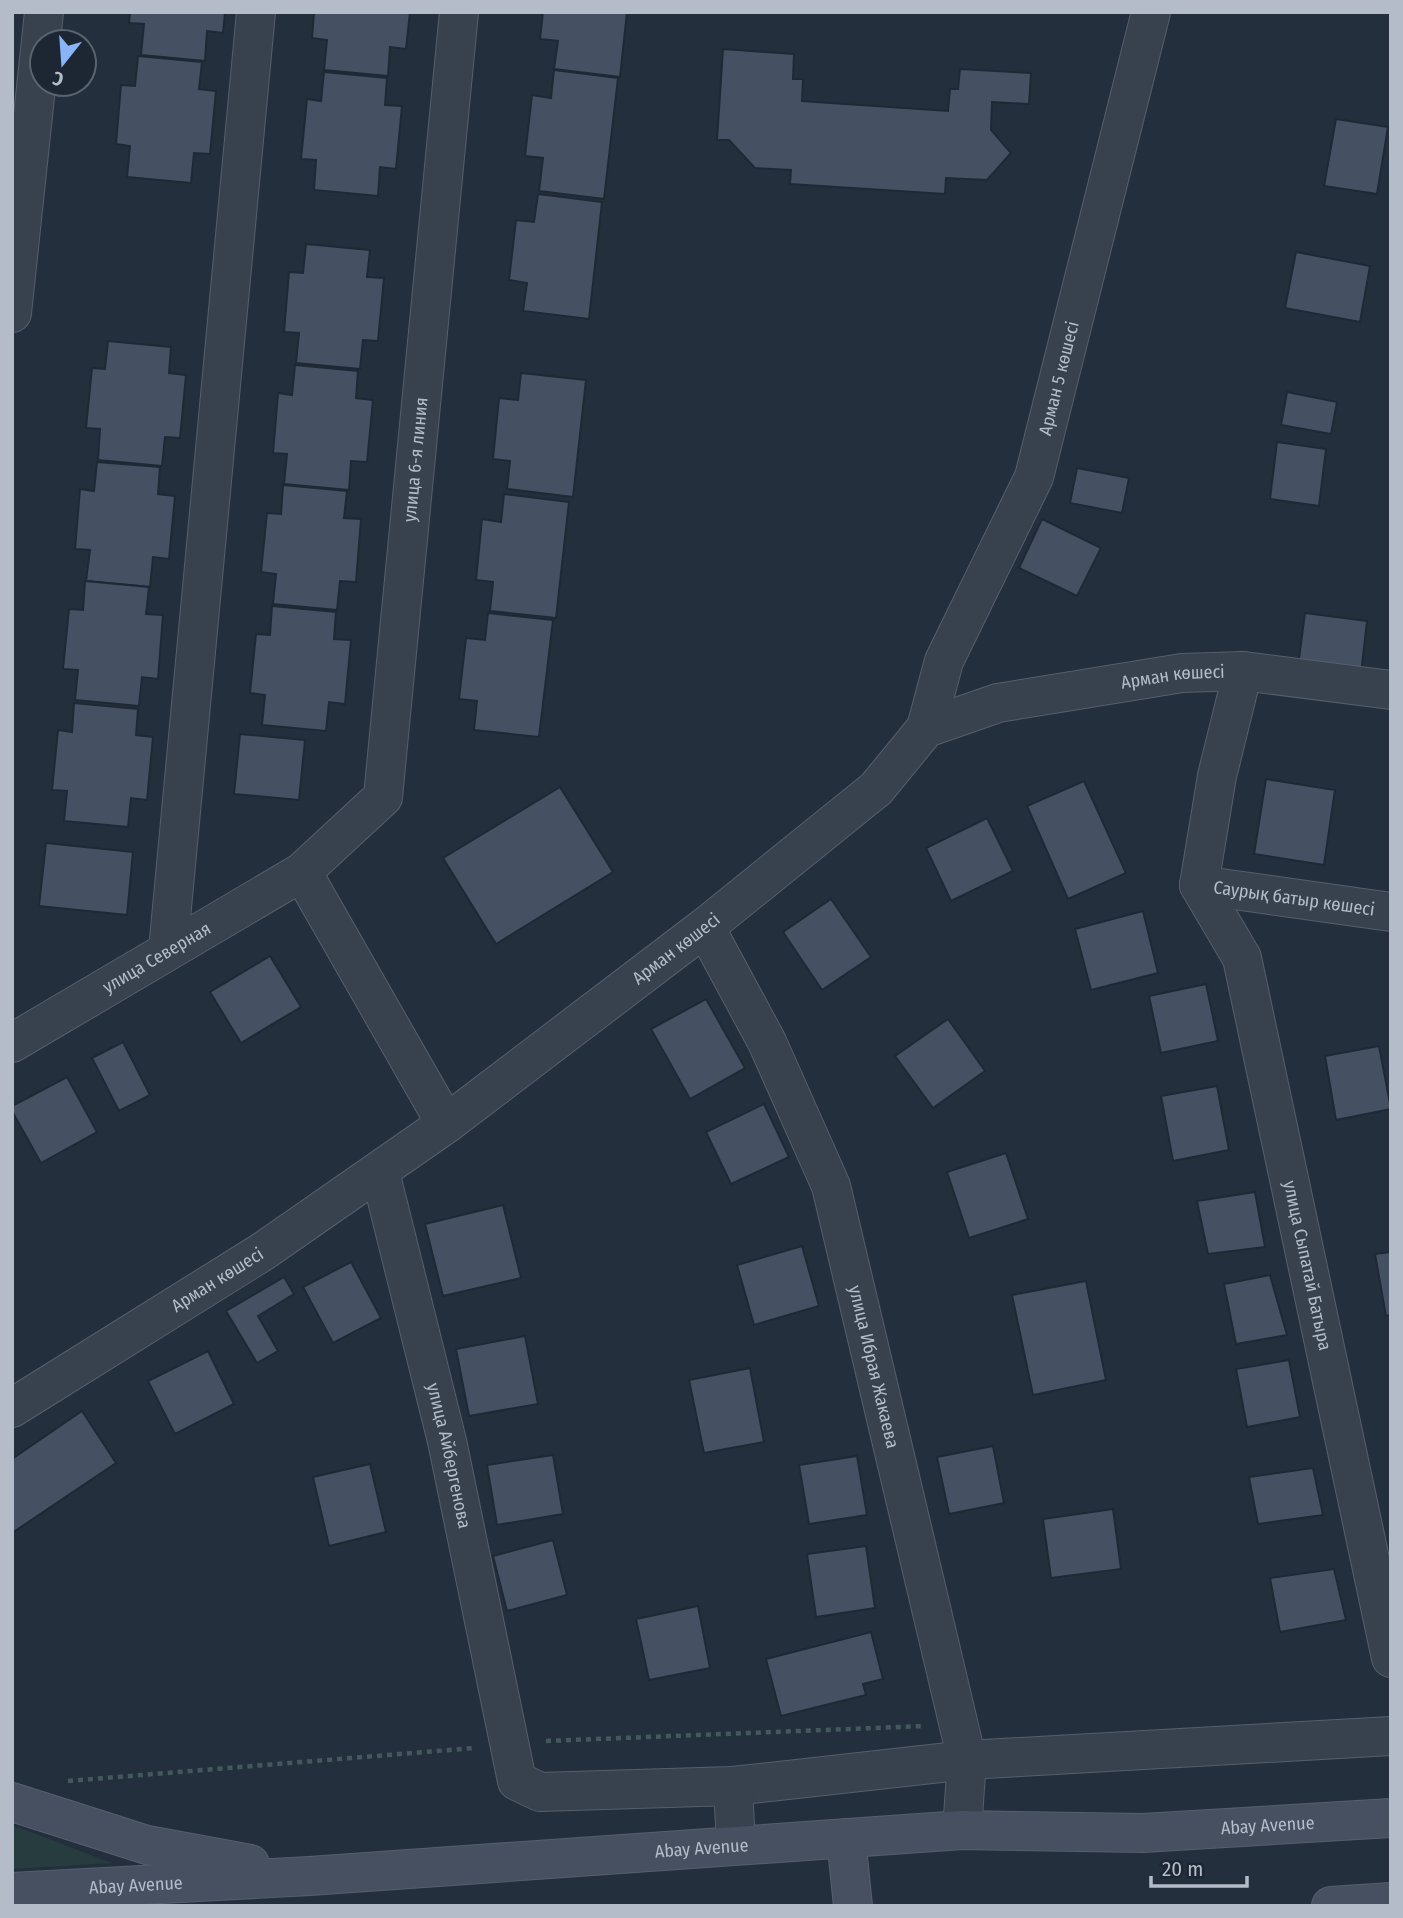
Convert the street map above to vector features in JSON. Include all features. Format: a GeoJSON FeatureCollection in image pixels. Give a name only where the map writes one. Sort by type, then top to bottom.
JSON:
{"type":"FeatureCollection","features":[{"type":"Feature","properties":{"kind":"main road"},"geometry":{"type":"LineString","coordinates":[[12,1802],[147,1845],[310,1876]]}},
{"type":"Feature","properties":{"kind":"main road","name":"Abay Avenue"},"geometry":{"type":"LineString","coordinates":[[12,1892],[310,1876],[961,1830],[1143,1833],[1391,1818]]}},
{"type":"Feature","properties":{"kind":"main road"},"geometry":{"type":"LineString","coordinates":[[846,1838],[853,1906]]}},
{"type":"Feature","properties":{"kind":"main road"},"geometry":{"type":"LineString","coordinates":[[1331,1906],[1391,1902]]}},
{"type":"Feature","properties":{"kind":"street"},"geometry":{"type":"LineString","coordinates":[[12,313],[44,12]]}},
{"type":"Feature","properties":{"kind":"street"},"geometry":{"type":"LineString","coordinates":[[168,950],[257,12]]}},
{"type":"Feature","properties":{"kind":"street","name":"улица 6-я линия"},"geometry":{"type":"LineString","coordinates":[[302,872],[383,797],[459,12]]}},
{"type":"Feature","properties":{"kind":"street","name":"Арман 5 көшесі"},"geometry":{"type":"LineString","coordinates":[[926,728],[944,662],[1034,477],[1151,12]]}},
{"type":"Feature","properties":{"kind":"street"},"geometry":{"type":"LineString","coordinates":[[1199,885],[1217,776],[1243,671]]}},
{"type":"Feature","properties":{"kind":"street","name":"Арман көшесі"},"geometry":{"type":"LineString","coordinates":[[12,1408],[262,1252],[446,1124],[705,928],[876,789],[926,728],[998,703],[1182,673],[1243,671],[1391,690]]}},
{"type":"Feature","properties":{"kind":"street"},"geometry":{"type":"LineString","coordinates":[[302,872],[446,1124]]}},
{"type":"Feature","properties":{"kind":"street","name":"улица Северная"},"geometry":{"type":"LineString","coordinates":[[12,1043],[302,872]]}},
{"type":"Feature","properties":{"kind":"street","name":"Саурық батыр көшесі"},"geometry":{"type":"LineString","coordinates":[[1199,885],[1391,912]]}},
{"type":"Feature","properties":{"kind":"street","name":"улица Сыпатай Батыра"},"geometry":{"type":"LineString","coordinates":[[1199,885],[1242,958],[1391,1658]]}},
{"type":"Feature","properties":{"kind":"street","name":"улица Ибрая Жакаева"},"geometry":{"type":"LineString","coordinates":[[705,928],[767,1042],[831,1186],[967,1760],[961,1830]]}},
{"type":"Feature","properties":{"kind":"street","name":"улица Айбергенова"},"geometry":{"type":"LineString","coordinates":[[380,1172],[447,1441],[517,1781],[540,1792],[733,1786]]}},
{"type":"Feature","properties":{"kind":"street"},"geometry":{"type":"LineString","coordinates":[[736,1845],[733,1786],[967,1760],[1391,1736]]}},
{"type":"Feature","properties":{"kind":"path"},"geometry":{"type":"LineString","coordinates":[[55,1782],[509,1744],[958,1723]]}},
{"type":"Feature","properties":{"kind":"green space"},"geometry":{"type":"Polygon","coordinates":[[[12,1825],[112,1863],[12,1869],[12,1825]]]}},
{"type":"Feature","properties":{"kind":"building"},"geometry":{"type":"Polygon","coordinates":[[[130,12],[225,12],[223,33],[207,31],[205,61],[141,55],[144,24],[129,23],[130,12]]]}},
{"type":"Feature","properties":{"kind":"building"},"geometry":{"type":"Polygon","coordinates":[[[314,12],[410,12],[406,49],[390,47],[388,76],[324,70],[327,40],[312,38],[314,12]]]}},
{"type":"Feature","properties":{"kind":"building"},"geometry":{"type":"Polygon","coordinates":[[[543,12],[627,12],[620,77],[554,69],[558,41],[540,39],[543,12]]]}},
{"type":"Feature","properties":{"kind":"building"},"geometry":{"type":"Polygon","coordinates":[[[723,49],[794,54],[793,79],[803,79],[802,101],[948,111],[950,89],[958,89],[960,69],[1031,73],[1029,104],[992,102],[991,130],[1011,153],[987,180],[946,178],[945,194],[790,184],[791,170],[755,168],[729,140],[717,140],[723,49]]]}},
{"type":"Feature","properties":{"kind":"building"},"geometry":{"type":"Polygon","coordinates":[[[138,56],[202,62],[199,89],[216,91],[210,154],[194,153],[191,183],[127,177],[130,146],[116,144],[121,85],[135,86],[138,56]]]}},
{"type":"Feature","properties":{"kind":"building"},"geometry":{"type":"Polygon","coordinates":[[[554,70],[618,78],[604,199],[539,191],[543,158],[525,156],[532,95],[551,98],[554,70]]]}},
{"type":"Feature","properties":{"kind":"building"},"geometry":{"type":"Polygon","coordinates":[[[324,72],[387,78],[385,105],[402,106],[396,169],[380,167],[378,196],[314,190],[316,160],[301,159],[307,99],[321,101],[324,72]]]}},
{"type":"Feature","properties":{"kind":"building"},"geometry":{"type":"Polygon","coordinates":[[[1336,119],[1388,127],[1377,194],[1324,186],[1336,119]]]}},
{"type":"Feature","properties":{"kind":"building"},"geometry":{"type":"Polygon","coordinates":[[[538,194],[602,202],[589,319],[523,311],[527,283],[509,280],[516,220],[534,222],[538,194]]]}},
{"type":"Feature","properties":{"kind":"building"},"geometry":{"type":"Polygon","coordinates":[[[306,244],[370,250],[367,277],[384,278],[378,341],[363,340],[360,369],[296,363],[299,333],[284,332],[289,272],[303,273],[306,244]]]}},
{"type":"Feature","properties":{"kind":"building"},"geometry":{"type":"Polygon","coordinates":[[[1296,252],[1370,266],[1360,322],[1285,308],[1296,252]]]}},
{"type":"Feature","properties":{"kind":"building"},"geometry":{"type":"Polygon","coordinates":[[[108,341],[171,347],[169,373],[186,375],[180,438],[165,437],[162,466],[98,460],[100,429],[86,428],[92,368],[105,369],[108,341]]]}},
{"type":"Feature","properties":{"kind":"building"},"geometry":{"type":"Polygon","coordinates":[[[295,365],[358,371],[356,398],[373,400],[367,462],[351,461],[349,490],[284,484],[287,454],[273,453],[278,393],[292,395],[295,365]]]}},
{"type":"Feature","properties":{"kind":"building"},"geometry":{"type":"Polygon","coordinates":[[[521,373],[586,380],[573,497],[507,489],[510,461],[493,459],[499,398],[518,400],[521,373]]]}},
{"type":"Feature","properties":{"kind":"building"},"geometry":{"type":"Polygon","coordinates":[[[1287,392],[1337,402],[1331,434],[1281,425],[1287,392]]]}},
{"type":"Feature","properties":{"kind":"building"},"geometry":{"type":"Polygon","coordinates":[[[1277,442],[1326,449],[1319,506],[1270,499],[1277,442]]]}},
{"type":"Feature","properties":{"kind":"building"},"geometry":{"type":"Polygon","coordinates":[[[97,462],[160,467],[158,494],[175,496],[169,559],[153,557],[150,587],[86,581],[90,550],[75,549],[80,489],[94,491],[97,462]]]}},
{"type":"Feature","properties":{"kind":"building"},"geometry":{"type":"Polygon","coordinates":[[[1077,468],[1129,478],[1122,513],[1070,503],[1077,468]]]}},
{"type":"Feature","properties":{"kind":"building"},"geometry":{"type":"Polygon","coordinates":[[[283,485],[347,491],[344,518],[361,519],[356,582],[340,581],[337,610],[273,604],[276,574],[261,572],[267,513],[281,514],[283,485]]]}},
{"type":"Feature","properties":{"kind":"building"},"geometry":{"type":"Polygon","coordinates":[[[504,494],[569,502],[556,618],[490,611],[493,582],[476,580],[482,519],[501,522],[504,494]]]}},
{"type":"Feature","properties":{"kind":"building"},"geometry":{"type":"Polygon","coordinates":[[[1042,519],[1101,548],[1077,596],[1019,568],[1042,519]]]}},
{"type":"Feature","properties":{"kind":"building"},"geometry":{"type":"Polygon","coordinates":[[[85,581],[149,587],[146,614],[163,615],[158,679],[142,677],[139,706],[75,700],[78,670],[63,669],[69,609],[83,610],[85,581]]]}},
{"type":"Feature","properties":{"kind":"building"},"geometry":{"type":"Polygon","coordinates":[[[272,606],[336,612],[334,639],[351,640],[345,704],[329,702],[326,731],[262,725],[265,695],[250,693],[256,634],[270,635],[272,606]]]}},
{"type":"Feature","properties":{"kind":"building"},"geometry":{"type":"Polygon","coordinates":[[[488,613],[553,620],[539,737],[474,730],[477,701],[459,699],[466,638],[485,640],[488,613]]]}},
{"type":"Feature","properties":{"kind":"building"},"geometry":{"type":"Polygon","coordinates":[[[1305,613],[1367,621],[1361,674],[1298,666],[1305,613]]]}},
{"type":"Feature","properties":{"kind":"building"},"geometry":{"type":"Polygon","coordinates":[[[74,703],[138,709],[136,735],[153,737],[147,800],[131,798],[128,827],[64,821],[67,791],[52,790],[58,730],[72,732],[74,703]]]}},
{"type":"Feature","properties":{"kind":"building"},"geometry":{"type":"Polygon","coordinates":[[[240,734],[305,740],[299,800],[234,794],[240,734]]]}},
{"type":"Feature","properties":{"kind":"building"},"geometry":{"type":"Polygon","coordinates":[[[1266,779],[1335,790],[1324,865],[1254,854],[1266,779]]]}},
{"type":"Feature","properties":{"kind":"building"},"geometry":{"type":"Polygon","coordinates":[[[1084,781],[1126,873],[1068,899],[1027,806],[1084,781]]]}},
{"type":"Feature","properties":{"kind":"building"},"geometry":{"type":"Polygon","coordinates":[[[560,787],[613,872],[496,944],[443,858],[560,787]]]}},
{"type":"Feature","properties":{"kind":"building"},"geometry":{"type":"Polygon","coordinates":[[[987,818],[1013,871],[951,901],[926,848],[987,818]]]}},
{"type":"Feature","properties":{"kind":"building"},"geometry":{"type":"Polygon","coordinates":[[[46,843],[133,852],[127,915],[39,906],[46,843]]]}},
{"type":"Feature","properties":{"kind":"building"},"geometry":{"type":"Polygon","coordinates":[[[831,899],[871,957],[822,990],[783,932],[831,899]]]}},
{"type":"Feature","properties":{"kind":"building"},"geometry":{"type":"Polygon","coordinates":[[[1143,911],[1158,973],[1091,990],[1075,929],[1143,911]]]}},
{"type":"Feature","properties":{"kind":"building"},"geometry":{"type":"Polygon","coordinates":[[[270,956],[301,1007],[241,1043],[210,992],[270,956]]]}},
{"type":"Feature","properties":{"kind":"building"},"geometry":{"type":"Polygon","coordinates":[[[1206,984],[1218,1041],[1161,1053],[1149,996],[1206,984]]]}},
{"type":"Feature","properties":{"kind":"building"},"geometry":{"type":"Polygon","coordinates":[[[706,999],[745,1068],[690,1099],[651,1029],[706,999]]]}},
{"type":"Feature","properties":{"kind":"building"},"geometry":{"type":"Polygon","coordinates":[[[948,1019],[985,1071],[933,1108],[895,1056],[948,1019]]]}},
{"type":"Feature","properties":{"kind":"building"},"geometry":{"type":"Polygon","coordinates":[[[123,1042],[150,1095],[119,1111],[92,1058],[123,1042]]]}},
{"type":"Feature","properties":{"kind":"building"},"geometry":{"type":"Polygon","coordinates":[[[1379,1046],[1391,1109],[1336,1120],[1325,1056],[1379,1046]]]}},
{"type":"Feature","properties":{"kind":"building"},"geometry":{"type":"Polygon","coordinates":[[[67,1077],[97,1132],[41,1163],[12,1111],[12,1106],[67,1077]]]}},
{"type":"Feature","properties":{"kind":"building"},"geometry":{"type":"Polygon","coordinates":[[[1217,1086],[1229,1150],[1173,1161],[1161,1096],[1217,1086]]]}},
{"type":"Feature","properties":{"kind":"building"},"geometry":{"type":"Polygon","coordinates":[[[764,1104],[789,1157],[731,1184],[706,1132],[764,1104]]]}},
{"type":"Feature","properties":{"kind":"building"},"geometry":{"type":"Polygon","coordinates":[[[1006,1153],[1028,1219],[969,1238],[947,1172],[1006,1153]]]}},
{"type":"Feature","properties":{"kind":"building"},"geometry":{"type":"Polygon","coordinates":[[[1255,1192],[1265,1247],[1208,1254],[1197,1201],[1255,1192]]]}},
{"type":"Feature","properties":{"kind":"building"},"geometry":{"type":"Polygon","coordinates":[[[503,1205],[521,1278],[443,1296],[425,1224],[503,1205]]]}},
{"type":"Feature","properties":{"kind":"building"},"geometry":{"type":"Polygon","coordinates":[[[802,1246],[819,1306],[754,1325],[737,1265],[802,1246]]]}},
{"type":"Feature","properties":{"kind":"building"},"geometry":{"type":"Polygon","coordinates":[[[1391,1252],[1391,1315],[1386,1316],[1375,1254],[1391,1252]]]}},
{"type":"Feature","properties":{"kind":"building"},"geometry":{"type":"Polygon","coordinates":[[[351,1262],[381,1318],[333,1343],[303,1287],[351,1262]]]}},
{"type":"Feature","properties":{"kind":"building"},"geometry":{"type":"Polygon","coordinates":[[[1270,1275],[1287,1335],[1236,1344],[1224,1284],[1270,1275]]]}},
{"type":"Feature","properties":{"kind":"building"},"geometry":{"type":"Polygon","coordinates":[[[284,1277],[294,1294],[258,1316],[278,1351],[257,1363],[226,1311],[284,1277]]]}},
{"type":"Feature","properties":{"kind":"building"},"geometry":{"type":"Polygon","coordinates":[[[1086,1281],[1106,1380],[1033,1395],[1012,1295],[1086,1281]]]}},
{"type":"Feature","properties":{"kind":"building"},"geometry":{"type":"Polygon","coordinates":[[[525,1336],[538,1404],[469,1416],[456,1349],[525,1336]]]}},
{"type":"Feature","properties":{"kind":"building"},"geometry":{"type":"Polygon","coordinates":[[[208,1351],[234,1404],[175,1434],[148,1381],[208,1351]]]}},
{"type":"Feature","properties":{"kind":"building"},"geometry":{"type":"Polygon","coordinates":[[[1289,1360],[1300,1417],[1247,1427],[1236,1369],[1289,1360]]]}},
{"type":"Feature","properties":{"kind":"building"},"geometry":{"type":"Polygon","coordinates":[[[750,1368],[764,1442],[704,1453],[689,1380],[750,1368]]]}},
{"type":"Feature","properties":{"kind":"building"},"geometry":{"type":"Polygon","coordinates":[[[82,1411],[116,1463],[12,1533],[12,1459],[82,1411]]]}},
{"type":"Feature","properties":{"kind":"building"},"geometry":{"type":"Polygon","coordinates":[[[993,1446],[1004,1503],[949,1514],[937,1457],[993,1446]]]}},
{"type":"Feature","properties":{"kind":"building"},"geometry":{"type":"Polygon","coordinates":[[[553,1455],[563,1514],[497,1525],[487,1465],[553,1455]]]}},
{"type":"Feature","properties":{"kind":"building"},"geometry":{"type":"Polygon","coordinates":[[[857,1456],[867,1515],[809,1524],[799,1465],[857,1456]]]}},
{"type":"Feature","properties":{"kind":"building"},"geometry":{"type":"Polygon","coordinates":[[[370,1464],[386,1532],[329,1546],[313,1477],[370,1464]]]}},
{"type":"Feature","properties":{"kind":"building"},"geometry":{"type":"Polygon","coordinates":[[[1313,1468],[1323,1515],[1258,1524],[1249,1477],[1313,1468]]]}},
{"type":"Feature","properties":{"kind":"building"},"geometry":{"type":"Polygon","coordinates":[[[1113,1509],[1121,1569],[1051,1578],[1043,1519],[1113,1509]]]}},
{"type":"Feature","properties":{"kind":"building"},"geometry":{"type":"Polygon","coordinates":[[[553,1540],[567,1595],[507,1611],[493,1556],[553,1540]]]}},
{"type":"Feature","properties":{"kind":"building"},"geometry":{"type":"Polygon","coordinates":[[[866,1546],[875,1608],[816,1617],[807,1554],[866,1546]]]}},
{"type":"Feature","properties":{"kind":"building"},"geometry":{"type":"Polygon","coordinates":[[[1334,1569],[1346,1620],[1280,1632],[1270,1578],[1334,1569]]]}},
{"type":"Feature","properties":{"kind":"building"},"geometry":{"type":"Polygon","coordinates":[[[698,1606],[710,1668],[649,1680],[636,1619],[698,1606]]]}},
{"type":"Feature","properties":{"kind":"building"},"geometry":{"type":"Polygon","coordinates":[[[871,1632],[883,1679],[863,1684],[866,1695],[781,1716],[766,1659],[871,1632]]]}}]}
